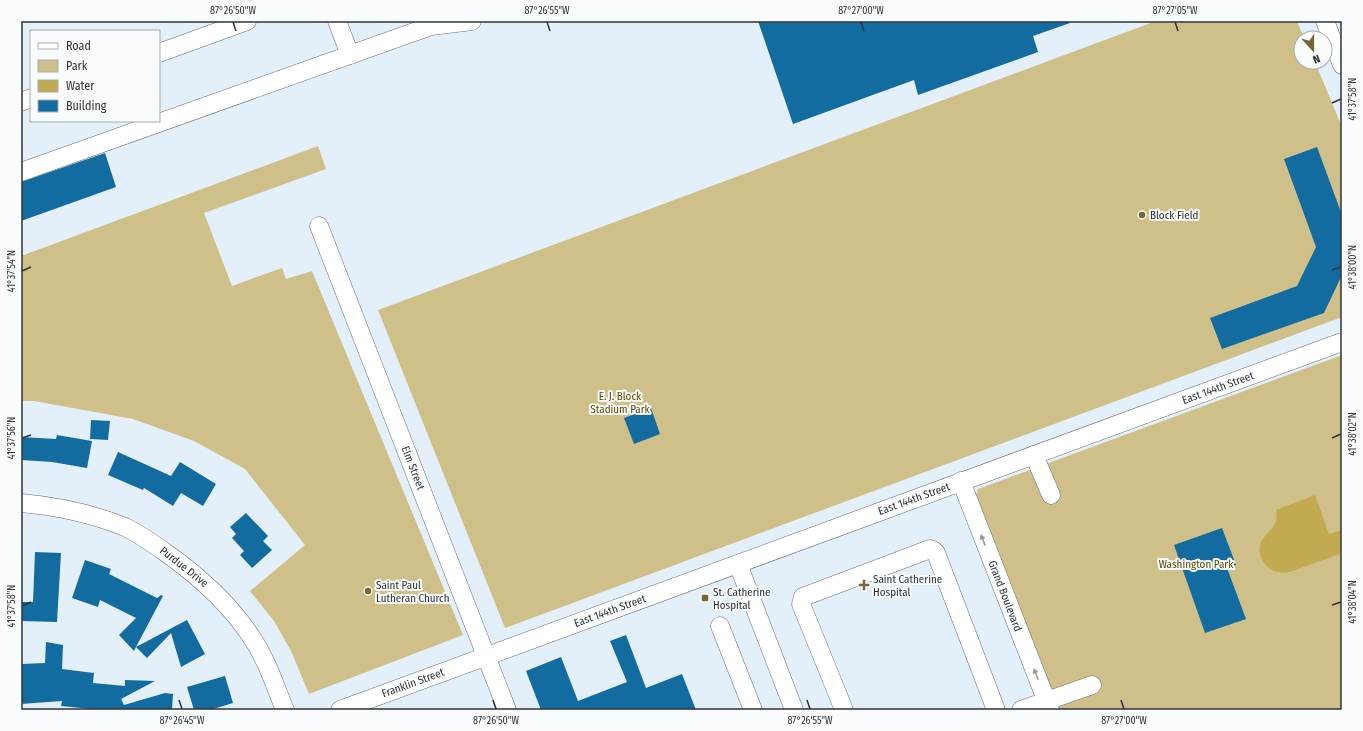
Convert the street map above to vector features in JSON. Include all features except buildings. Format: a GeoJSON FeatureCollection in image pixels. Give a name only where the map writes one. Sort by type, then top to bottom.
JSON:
{"type":"FeatureCollection","features":[{"type":"Feature","properties":{"kind":"street"},"geometry":{"type":"LineString","coordinates":[[160,53],[247,21]]}},
{"type":"Feature","properties":{"kind":"street"},"geometry":{"type":"LineString","coordinates":[[337,21],[350,55]]}},
{"type":"Feature","properties":{"kind":"street"},"geometry":{"type":"LineString","coordinates":[[21,172],[431,26],[472,21]]}},
{"type":"Feature","properties":{"kind":"street"},"geometry":{"type":"LineString","coordinates":[[1325,21],[1339,47],[1342,65]]}},
{"type":"Feature","properties":{"kind":"street","name":"Elm Street"},"geometry":{"type":"LineString","coordinates":[[319,226],[507,710]]}},
{"type":"Feature","properties":{"kind":"street","name":"East 144th Street"},"geometry":{"type":"LineString","coordinates":[[486,656],[1342,342]]}},
{"type":"Feature","properties":{"kind":"street"},"geometry":{"type":"LineString","coordinates":[[1034,455],[1051,495]]}},
{"type":"Feature","properties":{"kind":"street","name":"Grand Boulevard"},"geometry":{"type":"LineString","coordinates":[[960,481],[1049,705]]}},
{"type":"Feature","properties":{"kind":"street","name":"Purdue Drive"},"geometry":{"type":"LineString","coordinates":[[21,503],[90,516],[125,528],[153,543],[180,563],[209,586],[228,606],[249,633],[266,662],[285,710]]}},
{"type":"Feature","properties":{"kind":"street"},"geometry":{"type":"LineString","coordinates":[[844,710],[801,604],[801,600],[803,597],[930,549],[936,554],[996,710]]}},
{"type":"Feature","properties":{"kind":"street"},"geometry":{"type":"LineString","coordinates":[[738,564],[794,710]]}},
{"type":"Feature","properties":{"kind":"street"},"geometry":{"type":"LineString","coordinates":[[720,626],[753,710]]}},
{"type":"Feature","properties":{"kind":"street","name":"Franklin Street"},"geometry":{"type":"LineString","coordinates":[[340,710],[486,656]]}},
{"type":"Feature","properties":{"kind":"street"},"geometry":{"type":"LineString","coordinates":[[1020,710],[1049,705],[1092,685]]}},
{"type":"Feature","properties":{"kind":"green space","name":"E. J. Block Stadium Park"},"geometry":{"type":"Polygon","coordinates":[[[1156,21],[1297,21],[1301,30],[1293,30],[1293,70],[1318,70],[1342,127],[1342,317],[505,628],[378,310],[1156,21]]]}},
{"type":"Feature","properties":{"kind":"green space"},"geometry":{"type":"Polygon","coordinates":[[[318,146],[326,169],[204,213],[232,286],[282,268],[286,279],[312,271],[463,635],[309,694],[291,651],[274,621],[250,591],[305,545],[245,469],[194,441],[133,419],[34,401],[21,401],[21,256],[318,146]]]}},
{"type":"Feature","properties":{"kind":"green space","name":"Washington Park"},"geometry":{"type":"Polygon","coordinates":[[[1342,355],[1342,710],[1059,710],[991,539],[976,495],[978,489],[1342,355]]]}},
{"type":"Feature","properties":{"kind":"water"},"geometry":{"type":"Polygon","coordinates":[[[1315,495],[1329,534],[1342,530],[1342,553],[1290,572],[1271,570],[1262,560],[1260,547],[1263,539],[1275,523],[1276,510],[1315,495]]]}},
{"type":"Feature","properties":{"kind":"place","name":"Block Field"},"geometry":{"type":"Point","coordinates":[1142,215]}},
{"type":"Feature","properties":{"kind":"place","name":"Saint Catherine Hospital"},"geometry":{"type":"Point","coordinates":[864,585]}},
{"type":"Feature","properties":{"kind":"place","name":"Saint Paul Lutheran Church"},"geometry":{"type":"Point","coordinates":[368,591]}},
{"type":"Feature","properties":{"kind":"place","name":"St. Catherine Hospital"},"geometry":{"type":"Point","coordinates":[705,598]}}]}
